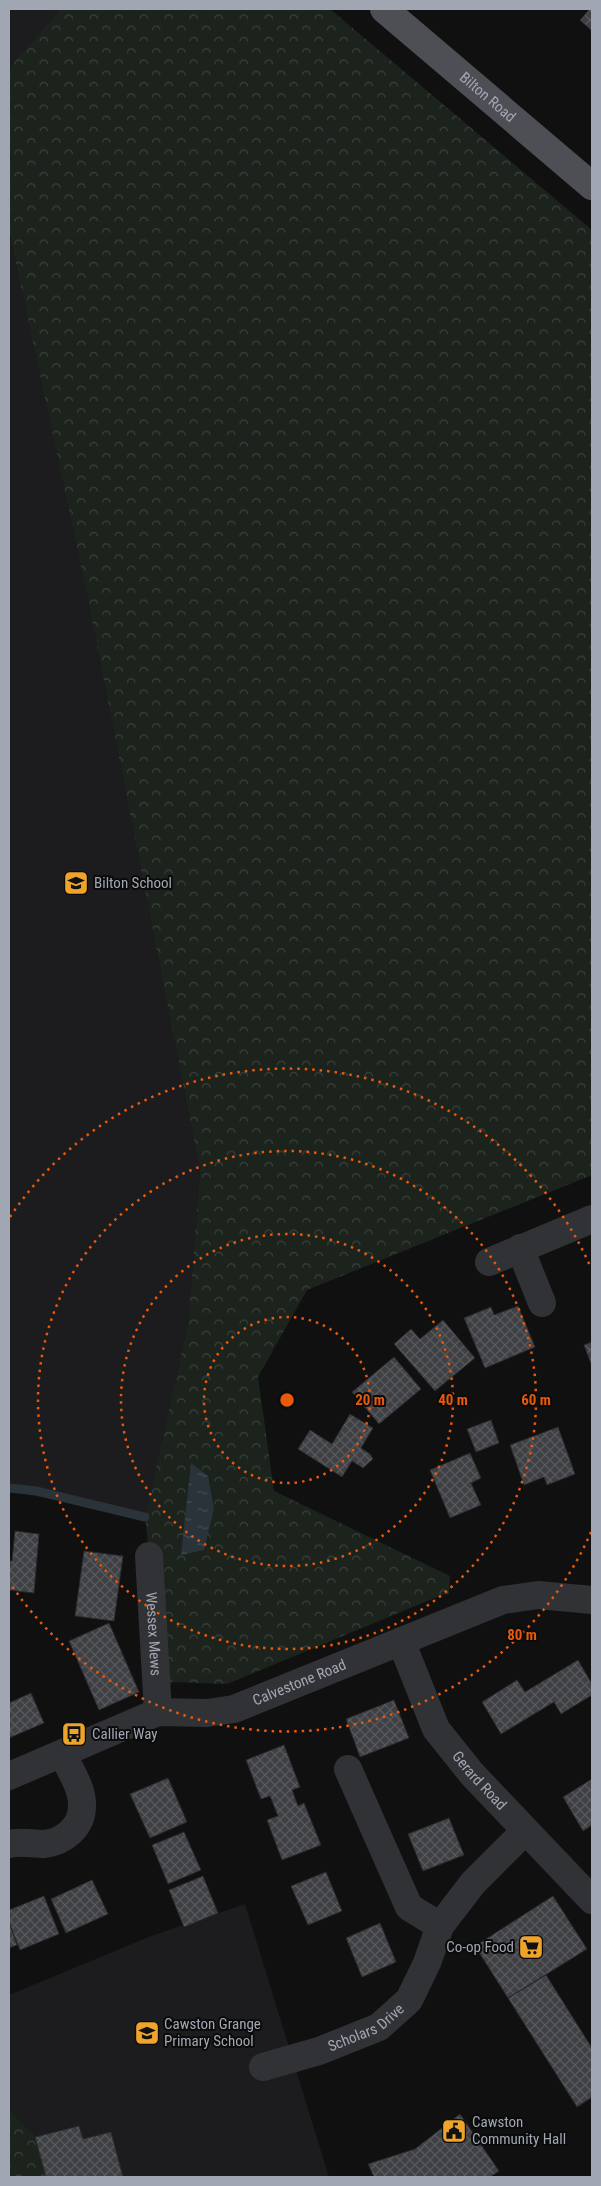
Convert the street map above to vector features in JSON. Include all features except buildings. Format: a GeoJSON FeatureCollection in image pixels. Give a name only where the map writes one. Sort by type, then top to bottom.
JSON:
{"type":"FeatureCollection","features":[{"type":"Feature","properties":{"kind":"main road","name":"Bilton Road"},"geometry":{"type":"LineString","coordinates":[[384,9],[592,186]]}},
{"type":"Feature","properties":{"kind":"street"},"geometry":{"type":"LineString","coordinates":[[489,1262],[592,1219]]}},
{"type":"Feature","properties":{"kind":"street"},"geometry":{"type":"LineString","coordinates":[[520,1248],[542,1303]]}},
{"type":"Feature","properties":{"kind":"street","name":"Wessex Mews"},"geometry":{"type":"LineString","coordinates":[[149,1556],[158,1712]]}},
{"type":"Feature","properties":{"kind":"street","name":"Calvestone Road"},"geometry":{"type":"LineString","coordinates":[[9,1776],[63,1755],[158,1712],[207,1712],[234,1709],[503,1600],[538,1595],[592,1600]]}},
{"type":"Feature","properties":{"kind":"street","name":"Gerard Road"},"geometry":{"type":"LineString","coordinates":[[401,1641],[436,1729],[472,1774],[592,1900]]}},
{"type":"Feature","properties":{"kind":"street"},"geometry":{"type":"LineString","coordinates":[[9,1844],[45,1844],[64,1839],[71,1833],[82,1807],[79,1791],[63,1755]]}},
{"type":"Feature","properties":{"kind":"street"},"geometry":{"type":"LineString","coordinates":[[348,1769],[409,1907],[440,1926]]}},
{"type":"Feature","properties":{"kind":"street","name":"Scholars Drive"},"geometry":{"type":"LineString","coordinates":[[263,2068],[319,2051],[378,2027],[409,2000],[427,1963],[440,1926],[473,1882],[525,1830]]}},
{"type":"Feature","properties":{"kind":"shaded area"},"geometry":{"type":"Polygon","coordinates":[[[9,9],[60,9],[9,68],[9,9]]]}},
{"type":"Feature","properties":{"kind":"shaded area","name":"Bilton School"},"geometry":{"type":"Polygon","coordinates":[[[9,231],[87,595],[200,1171],[188,1324],[145,1517],[9,1491],[9,231]]]}},
{"type":"Feature","properties":{"kind":"shaded area","name":"Cawston Grange Primary School"},"geometry":{"type":"Polygon","coordinates":[[[245,1904],[329,2177],[9,2177],[9,1995],[151,1936],[245,1904]]]}},
{"type":"Feature","properties":{"kind":"green space"},"geometry":{"type":"Polygon","coordinates":[[[60,9],[330,9],[592,230],[592,1175],[307,1290],[258,1377],[274,1491],[450,1576],[449,1594],[442,1595],[227,1684],[172,1682],[165,1689],[145,1517],[188,1324],[200,1171],[87,595],[9,231],[9,68],[60,9]]]}},
{"type":"Feature","properties":{"kind":"green space"},"geometry":{"type":"Polygon","coordinates":[[[9,2110],[35,2137],[46,2177],[9,2177],[9,2110]]]}},
{"type":"Feature","properties":{"kind":"water"},"geometry":{"type":"Polygon","coordinates":[[[191,1463],[208,1476],[214,1509],[204,1550],[181,1555],[191,1463]]]}},
{"type":"Feature","properties":{"kind":"waterway"},"geometry":{"type":"LineString","coordinates":[[9,1488],[37,1491],[145,1517]]}},
{"type":"Feature","properties":{"kind":"place","name":"Bilton School"},"geometry":{"type":"Point","coordinates":[76,883]}},
{"type":"Feature","properties":{"kind":"place","name":"Callier Way"},"geometry":{"type":"Point","coordinates":[74,1734]}},
{"type":"Feature","properties":{"kind":"place","name":"Co-op Food"},"geometry":{"type":"Point","coordinates":[531,1947]}},
{"type":"Feature","properties":{"kind":"place","name":"Cawston Grange Primary School"},"geometry":{"type":"Point","coordinates":[147,2033]}},
{"type":"Feature","properties":{"kind":"place","name":"Cawston Community Hall"},"geometry":{"type":"Point","coordinates":[454,2131]}}]}
